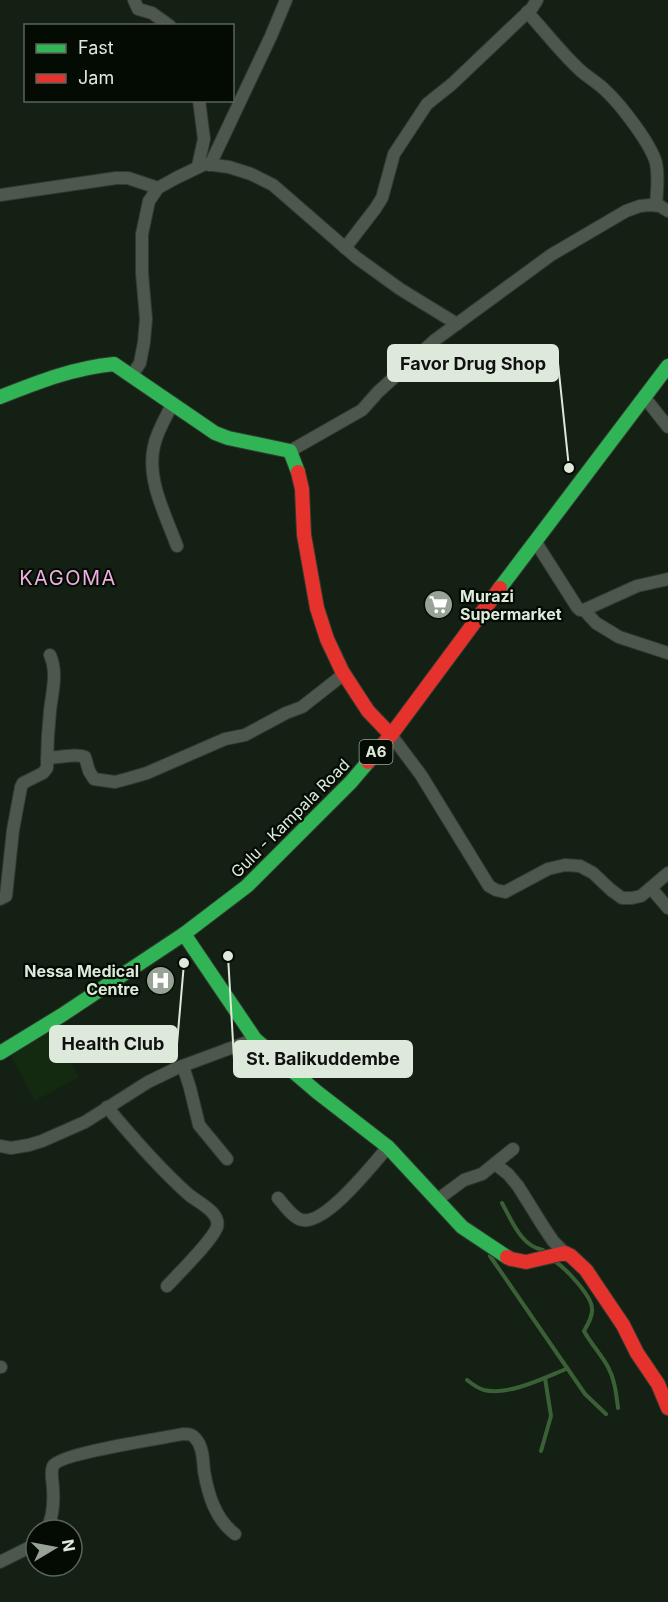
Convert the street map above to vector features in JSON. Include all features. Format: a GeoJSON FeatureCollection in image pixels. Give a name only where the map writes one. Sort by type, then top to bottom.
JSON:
{"type":"FeatureCollection","features":[{"type":"Feature","properties":{"kind":"street"},"geometry":{"type":"LineString","coordinates":[[134,0],[138,9],[152,13],[167,24]]}},
{"type":"Feature","properties":{"kind":"street"},"geometry":{"type":"LineString","coordinates":[[204,165],[271,36],[286,0]]}},
{"type":"Feature","properties":{"kind":"street"},"geometry":{"type":"LineString","coordinates":[[345,248],[382,198],[394,154],[427,104],[452,84],[537,0]]}},
{"type":"Feature","properties":{"kind":"street"},"geometry":{"type":"LineString","coordinates":[[527,12],[581,71],[595,80],[608,93],[635,127],[655,161],[658,177],[656,205]]}},
{"type":"Feature","properties":{"kind":"street"},"geometry":{"type":"LineString","coordinates":[[199,102],[204,139],[204,165]]}},
{"type":"Feature","properties":{"kind":"street"},"geometry":{"type":"LineString","coordinates":[[132,375],[140,363],[144,342],[146,319],[142,273],[142,234],[149,201],[159,188],[204,165],[229,167],[251,174],[273,185],[345,248],[400,289],[457,324]]}},
{"type":"Feature","properties":{"kind":"street"},"geometry":{"type":"LineString","coordinates":[[0,195],[117,178],[128,178],[159,188]]}},
{"type":"Feature","properties":{"kind":"street"},"geometry":{"type":"LineString","coordinates":[[0,397],[50,377],[94,366],[114,364],[204,426],[228,438],[290,451],[362,410],[378,392],[435,340],[551,255],[626,211],[640,206],[656,205],[668,211]]}},
{"type":"Feature","properties":{"kind":"street","name":"Gulu - Kampala Road"},"geometry":{"type":"LineString","coordinates":[[0,1053],[184,934],[247,886],[351,782],[391,735],[668,366]]}},
{"type":"Feature","properties":{"kind":"street"},"geometry":{"type":"LineString","coordinates":[[645,398],[668,427]]}},
{"type":"Feature","properties":{"kind":"street"},"geometry":{"type":"LineString","coordinates":[[173,403],[156,439],[152,467],[158,494],[177,546]]}},
{"type":"Feature","properties":{"kind":"street"},"geometry":{"type":"LineString","coordinates":[[290,451],[302,489],[304,535],[317,608],[327,639],[344,674],[368,711],[391,735],[421,775],[489,886],[505,892],[548,869],[565,865],[580,866],[594,873],[622,898],[632,898],[641,896],[668,873]]}},
{"type":"Feature","properties":{"kind":"street"},"geometry":{"type":"LineString","coordinates":[[535,541],[580,610],[584,610],[596,623],[619,637],[668,652]]}},
{"type":"Feature","properties":{"kind":"street"},"geometry":{"type":"LineString","coordinates":[[584,610],[637,586],[668,579]]}},
{"type":"Feature","properties":{"kind":"street"},"geometry":{"type":"LineString","coordinates":[[0,898],[6,896],[13,830],[22,783],[43,773],[47,768],[50,709],[55,685],[53,661],[50,655]]}},
{"type":"Feature","properties":{"kind":"street"},"geometry":{"type":"LineString","coordinates":[[47,758],[81,755],[85,757],[88,771],[94,779],[116,782],[156,769],[225,739],[245,735],[302,707],[344,674]]}},
{"type":"Feature","properties":{"kind":"street"},"geometry":{"type":"LineString","coordinates":[[651,888],[668,908]]}},
{"type":"Feature","properties":{"kind":"street"},"geometry":{"type":"LineString","coordinates":[[184,934],[255,1040],[388,1147],[462,1227],[511,1259],[526,1262],[565,1253]]}},
{"type":"Feature","properties":{"kind":"street"},"geometry":{"type":"LineString","coordinates":[[0,1146],[10,1148],[42,1141],[85,1122],[148,1082],[183,1066],[255,1040]]}},
{"type":"Feature","properties":{"kind":"street"},"geometry":{"type":"LineString","coordinates":[[183,1066],[200,1125],[227,1159]]}},
{"type":"Feature","properties":{"kind":"street"},"geometry":{"type":"LineString","coordinates":[[107,1107],[133,1138],[189,1195],[217,1219],[217,1226],[211,1237],[167,1287]]}},
{"type":"Feature","properties":{"kind":"street"},"geometry":{"type":"LineString","coordinates":[[278,1198],[298,1220],[316,1218],[351,1189],[388,1147]]}},
{"type":"Feature","properties":{"kind":"street"},"geometry":{"type":"LineString","coordinates":[[436,1200],[464,1180],[482,1174],[513,1149]]}},
{"type":"Feature","properties":{"kind":"street"},"geometry":{"type":"LineString","coordinates":[[495,1164],[513,1180],[554,1241],[586,1270],[624,1325],[637,1353],[658,1384],[668,1408]]}},
{"type":"Feature","properties":{"kind":"street"},"geometry":{"type":"LineString","coordinates":[[51,1518],[52,1474],[56,1463],[78,1454],[190,1434],[198,1441],[202,1450],[205,1474],[221,1521],[235,1534]]}},
{"type":"Feature","properties":{"kind":"street"},"geometry":{"type":"LineString","coordinates":[[0,1562],[24,1550]]}},
{"type":"Feature","properties":{"kind":"shaded area"},"geometry":{"type":"Polygon","coordinates":[[[49,1026],[79,1077],[35,1101],[7,1048],[49,1026]]]}},
{"type":"Feature","properties":{"kind":"waterway"},"geometry":{"type":"LineString","coordinates":[[502,1203],[523,1238],[535,1248],[543,1250]]}},
{"type":"Feature","properties":{"kind":"waterway"},"geometry":{"type":"LineString","coordinates":[[490,1256],[585,1394],[606,1414]]}},
{"type":"Feature","properties":{"kind":"waterway"},"geometry":{"type":"LineString","coordinates":[[556,1260],[591,1303],[592,1314],[584,1331],[610,1372],[618,1408]]}},
{"type":"Feature","properties":{"kind":"waterway"},"geometry":{"type":"LineString","coordinates":[[467,1380],[484,1390],[504,1391],[566,1369]]}},
{"type":"Feature","properties":{"kind":"waterway"},"geometry":{"type":"LineString","coordinates":[[541,1451],[551,1416],[545,1378]]}},
{"type":"Feature","properties":{"kind":"traffic: fast"},"geometry":{"type":"LineString","coordinates":[[0,397],[70,372],[114,364],[215,433],[228,438],[290,451],[298,472]]}},
{"type":"Feature","properties":{"kind":"traffic: fast"},"geometry":{"type":"LineString","coordinates":[[500,588],[668,366]]}},
{"type":"Feature","properties":{"kind":"traffic: fast"},"geometry":{"type":"LineString","coordinates":[[0,1053],[184,934],[247,886],[351,782],[368,762]]}},
{"type":"Feature","properties":{"kind":"traffic: fast"},"geometry":{"type":"LineString","coordinates":[[184,934],[255,1039],[317,1092],[388,1147],[462,1227],[507,1257]]}},
{"type":"Feature","properties":{"kind":"traffic: jam"},"geometry":{"type":"LineString","coordinates":[[298,472],[302,489],[304,535],[317,608],[327,639],[342,671],[368,711],[391,735]]}},
{"type":"Feature","properties":{"kind":"traffic: jam"},"geometry":{"type":"LineString","coordinates":[[368,762],[391,735],[500,588]]}},
{"type":"Feature","properties":{"kind":"traffic: jam"},"geometry":{"type":"LineString","coordinates":[[507,1257],[526,1262],[565,1253],[586,1270],[623,1325],[637,1353],[658,1384],[668,1408]]}},
{"type":"Feature","properties":{"kind":"place","name":"Favor Drug Shop"},"geometry":{"type":"Point","coordinates":[569,468]}},
{"type":"Feature","properties":{"kind":"place","name":"Murazi Supermarket"},"geometry":{"type":"Point","coordinates":[439,605]}},
{"type":"Feature","properties":{"kind":"place","name":"St. Balikuddembe"},"geometry":{"type":"Point","coordinates":[228,956]}},
{"type":"Feature","properties":{"kind":"place","name":"Health Club"},"geometry":{"type":"Point","coordinates":[184,963]}},
{"type":"Feature","properties":{"kind":"place","name":"Nessa Medical Centre"},"geometry":{"type":"Point","coordinates":[160,980]}},
{"type":"Feature","properties":{"kind":"district","name":"KAGOMA"},"geometry":{"type":"Point","coordinates":[68,578]}}]}
